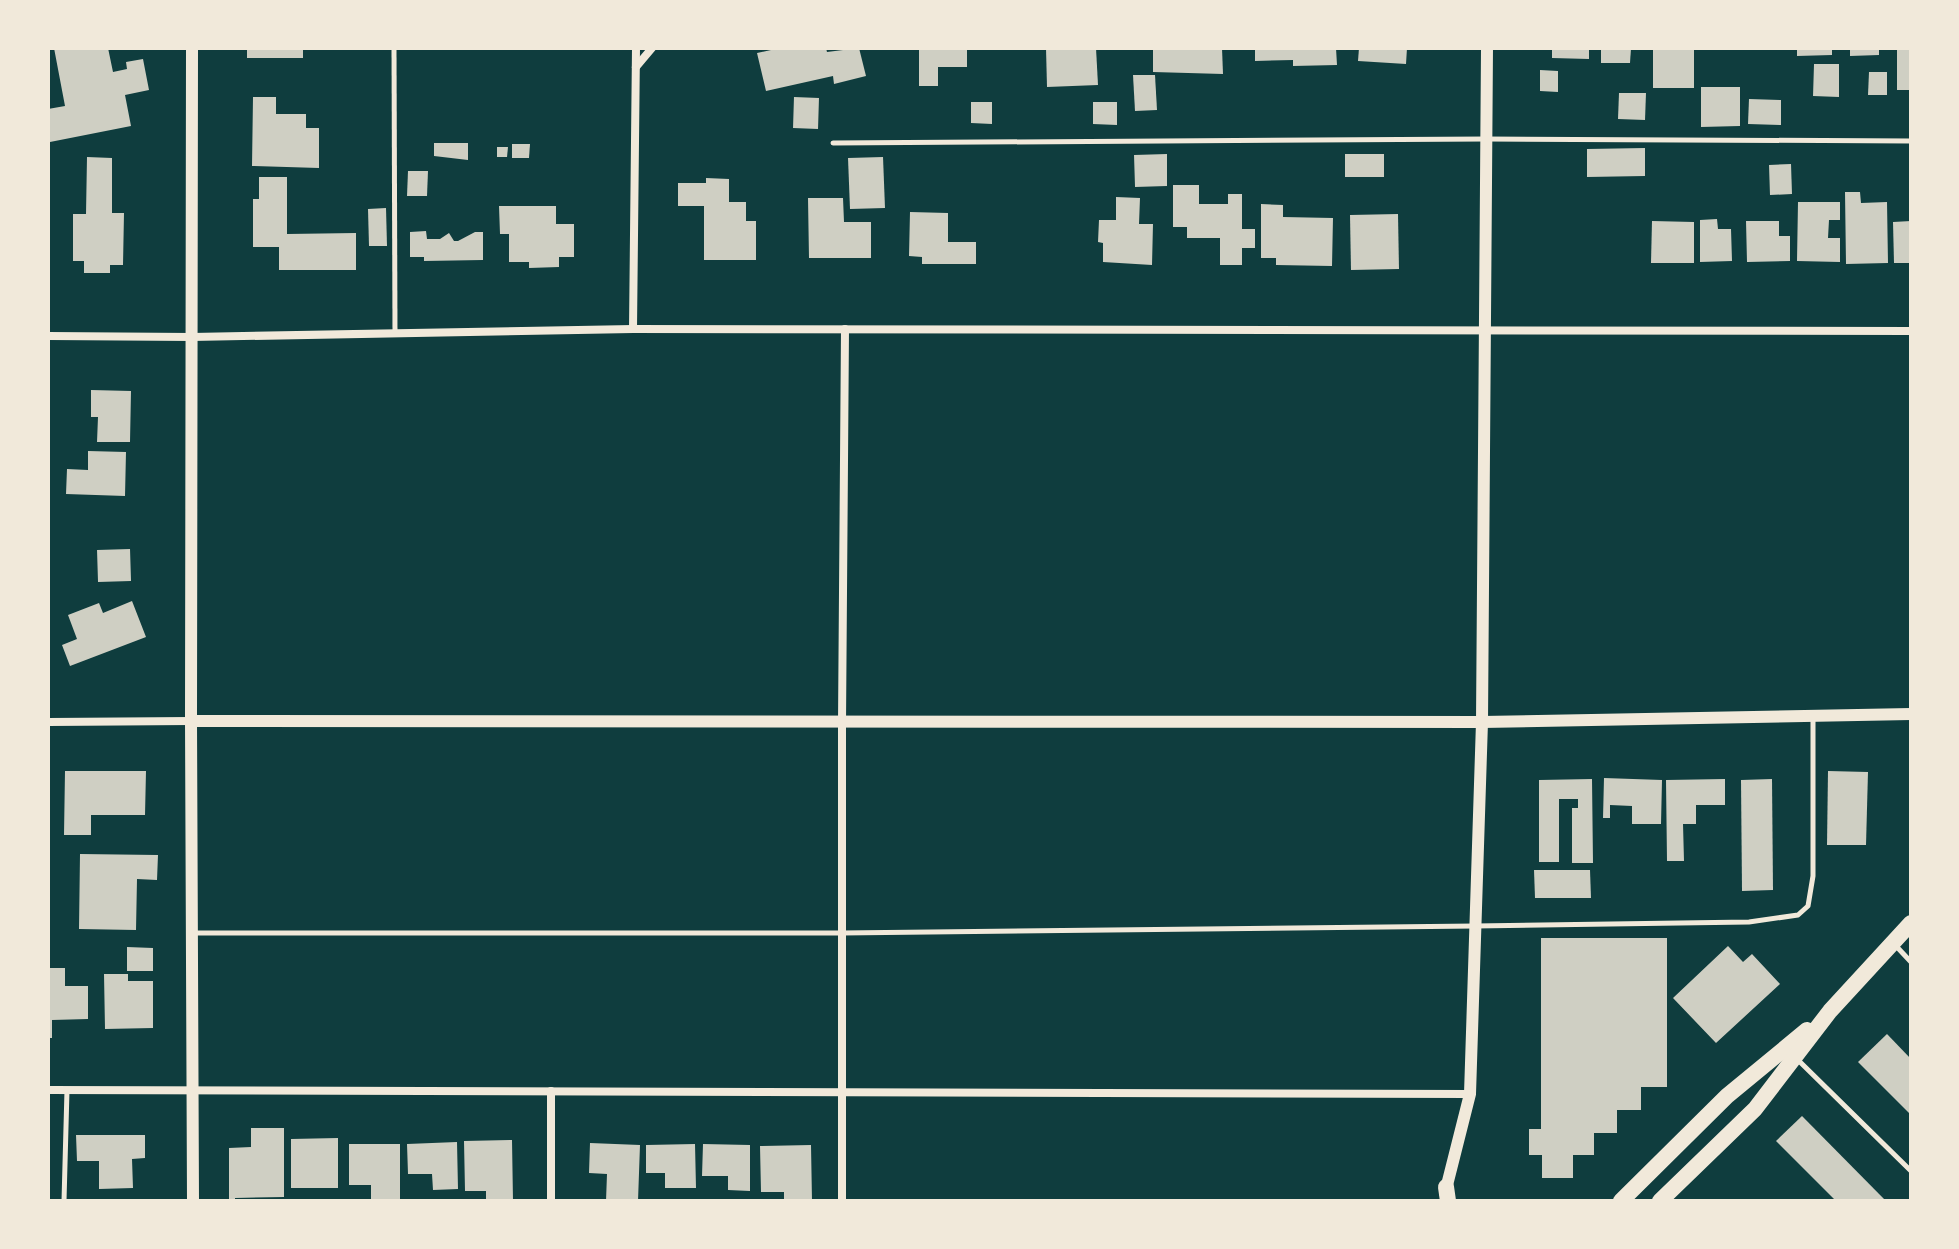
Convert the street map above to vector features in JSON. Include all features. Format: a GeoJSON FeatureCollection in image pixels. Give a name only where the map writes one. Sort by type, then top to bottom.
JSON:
{"type":"FeatureCollection","features":[{"type":"Feature","properties":{"kind":"highway"},"geometry":{"type":"LineString","coordinates":[[1660,1201],[1755,1109],[1830,1011],[1911,923]]}},
{"type":"Feature","properties":{"kind":"highway"},"geometry":{"type":"LineString","coordinates":[[1621,1201],[1727,1096],[1830,1011]]}},
{"type":"Feature","properties":{"kind":"street"},"geometry":{"type":"LineString","coordinates":[[192,48],[193,1201]]}},
{"type":"Feature","properties":{"kind":"street"},"geometry":{"type":"LineString","coordinates":[[633,329],[636,48]]}},
{"type":"Feature","properties":{"kind":"street"},"geometry":{"type":"LineString","coordinates":[[636,67],[652,48]]}},
{"type":"Feature","properties":{"kind":"street"},"geometry":{"type":"LineString","coordinates":[[1444,1197],[1470,1094],[1482,722],[1487,48]]}},
{"type":"Feature","properties":{"kind":"street"},"geometry":{"type":"LineString","coordinates":[[48,336],[192,337],[633,329],[1911,331]]}},
{"type":"Feature","properties":{"kind":"street"},"geometry":{"type":"LineString","coordinates":[[842,1201],[845,329]]}},
{"type":"Feature","properties":{"kind":"street"},"geometry":{"type":"LineString","coordinates":[[48,722],[1482,722],[1911,714]]}},
{"type":"Feature","properties":{"kind":"street"},"geometry":{"type":"LineString","coordinates":[[48,1090],[1470,1094]]}},
{"type":"Feature","properties":{"kind":"street"},"geometry":{"type":"LineString","coordinates":[[551,1091],[551,1201]]}},
{"type":"Feature","properties":{"kind":"lane"},"geometry":{"type":"LineString","coordinates":[[394,48],[395,333]]}},
{"type":"Feature","properties":{"kind":"lane"},"geometry":{"type":"LineString","coordinates":[[833,143],[1486,139],[1911,141]]}},
{"type":"Feature","properties":{"kind":"lane"},"geometry":{"type":"LineString","coordinates":[[192,933],[842,933],[1749,922],[1798,915],[1808,906],[1813,876],[1813,716]]}},
{"type":"Feature","properties":{"kind":"lane"},"geometry":{"type":"LineString","coordinates":[[1893,943],[1911,962]]}},
{"type":"Feature","properties":{"kind":"lane"},"geometry":{"type":"LineString","coordinates":[[1795,1057],[1911,1171]]}},
{"type":"Feature","properties":{"kind":"lane"},"geometry":{"type":"LineString","coordinates":[[64,1201],[67,1090]]}},
{"type":"Feature","properties":{"kind":"building"},"geometry":{"type":"Polygon","coordinates":[[[54,48],[108,48],[113,72],[127,69],[126,62],[143,59],[149,90],[125,95],[131,126],[50,142],[48,109],[65,106],[54,48]]]}},
{"type":"Feature","properties":{"kind":"building"},"geometry":{"type":"Polygon","coordinates":[[[247,48],[303,48],[303,58],[247,58],[247,48]]]}},
{"type":"Feature","properties":{"kind":"building"},"geometry":{"type":"Polygon","coordinates":[[[780,48],[826,48],[827,52],[859,48],[866,76],[834,84],[833,76],[766,91],[757,53],[780,48]]]}},
{"type":"Feature","properties":{"kind":"building"},"geometry":{"type":"Polygon","coordinates":[[[919,48],[967,48],[967,67],[938,67],[938,86],[919,86],[919,48]]]}},
{"type":"Feature","properties":{"kind":"building"},"geometry":{"type":"Polygon","coordinates":[[[1046,48],[1096,48],[1098,85],[1047,87],[1046,48]]]}},
{"type":"Feature","properties":{"kind":"building"},"geometry":{"type":"Polygon","coordinates":[[[1153,48],[1222,48],[1223,74],[1153,72],[1153,48]]]}},
{"type":"Feature","properties":{"kind":"building"},"geometry":{"type":"Polygon","coordinates":[[[1255,48],[1336,48],[1337,65],[1293,66],[1293,60],[1255,61],[1255,48]]]}},
{"type":"Feature","properties":{"kind":"building"},"geometry":{"type":"Polygon","coordinates":[[[1359,48],[1407,48],[1406,64],[1358,61],[1359,48]]]}},
{"type":"Feature","properties":{"kind":"building"},"geometry":{"type":"Polygon","coordinates":[[[1552,48],[1589,48],[1589,59],[1552,58],[1552,48]]]}},
{"type":"Feature","properties":{"kind":"building"},"geometry":{"type":"Polygon","coordinates":[[[1601,48],[1631,48],[1630,63],[1601,63],[1601,48]]]}},
{"type":"Feature","properties":{"kind":"building"},"geometry":{"type":"Polygon","coordinates":[[[1653,48],[1694,48],[1694,88],[1653,88],[1653,48]]]}},
{"type":"Feature","properties":{"kind":"building"},"geometry":{"type":"Polygon","coordinates":[[[1797,48],[1832,48],[1832,55],[1797,56],[1797,48]]]}},
{"type":"Feature","properties":{"kind":"building"},"geometry":{"type":"Polygon","coordinates":[[[1850,48],[1879,48],[1879,55],[1850,56],[1850,48]]]}},
{"type":"Feature","properties":{"kind":"building"},"geometry":{"type":"Polygon","coordinates":[[[1897,48],[1911,48],[1911,90],[1897,90],[1897,48]]]}},
{"type":"Feature","properties":{"kind":"building"},"geometry":{"type":"Polygon","coordinates":[[[1814,64],[1839,64],[1839,97],[1813,96],[1814,64]]]}},
{"type":"Feature","properties":{"kind":"building"},"geometry":{"type":"Polygon","coordinates":[[[1540,70],[1558,71],[1558,92],[1540,91],[1540,70]]]}},
{"type":"Feature","properties":{"kind":"building"},"geometry":{"type":"Polygon","coordinates":[[[1869,72],[1887,72],[1887,95],[1868,95],[1869,72]]]}},
{"type":"Feature","properties":{"kind":"building"},"geometry":{"type":"Polygon","coordinates":[[[1133,75],[1155,75],[1157,110],[1135,111],[1133,75]]]}},
{"type":"Feature","properties":{"kind":"building"},"geometry":{"type":"Polygon","coordinates":[[[1701,87],[1740,87],[1740,126],[1701,127],[1701,87]]]}},
{"type":"Feature","properties":{"kind":"building"},"geometry":{"type":"Polygon","coordinates":[[[1619,93],[1646,93],[1645,120],[1618,119],[1619,93]]]}},
{"type":"Feature","properties":{"kind":"building"},"geometry":{"type":"Polygon","coordinates":[[[253,97],[276,97],[276,114],[306,114],[306,128],[319,128],[319,168],[252,166],[253,97]]]}},
{"type":"Feature","properties":{"kind":"building"},"geometry":{"type":"Polygon","coordinates":[[[794,97],[819,98],[818,129],[793,128],[794,97]]]}},
{"type":"Feature","properties":{"kind":"building"},"geometry":{"type":"Polygon","coordinates":[[[1749,99],[1781,100],[1781,125],[1748,124],[1749,99]]]}},
{"type":"Feature","properties":{"kind":"building"},"geometry":{"type":"Polygon","coordinates":[[[971,102],[992,102],[992,124],[971,123],[971,102]]]}},
{"type":"Feature","properties":{"kind":"building"},"geometry":{"type":"Polygon","coordinates":[[[1093,102],[1117,102],[1117,125],[1093,124],[1093,102]]]}},
{"type":"Feature","properties":{"kind":"building"},"geometry":{"type":"Polygon","coordinates":[[[434,143],[468,143],[468,160],[434,156],[434,143]]]}},
{"type":"Feature","properties":{"kind":"building"},"geometry":{"type":"Polygon","coordinates":[[[512,144],[530,144],[529,158],[512,158],[512,144]]]}},
{"type":"Feature","properties":{"kind":"building"},"geometry":{"type":"Polygon","coordinates":[[[497,147],[508,147],[507,157],[497,157],[497,147]]]}},
{"type":"Feature","properties":{"kind":"building"},"geometry":{"type":"Polygon","coordinates":[[[1645,148],[1645,176],[1587,177],[1587,149],[1645,148]]]}},
{"type":"Feature","properties":{"kind":"building"},"geometry":{"type":"Polygon","coordinates":[[[1167,154],[1167,186],[1135,187],[1134,155],[1167,154]]]}},
{"type":"Feature","properties":{"kind":"building"},"geometry":{"type":"Polygon","coordinates":[[[1345,154],[1384,154],[1384,177],[1345,177],[1345,154]]]}},
{"type":"Feature","properties":{"kind":"building"},"geometry":{"type":"Polygon","coordinates":[[[87,157],[112,158],[112,213],[124,213],[123,265],[110,265],[110,273],[84,273],[84,261],[73,261],[73,214],[86,214],[87,157]]]}},
{"type":"Feature","properties":{"kind":"building"},"geometry":{"type":"Polygon","coordinates":[[[883,157],[885,208],[850,209],[848,158],[883,157]]]}},
{"type":"Feature","properties":{"kind":"building"},"geometry":{"type":"Polygon","coordinates":[[[1791,164],[1792,194],[1770,195],[1769,165],[1791,164]]]}},
{"type":"Feature","properties":{"kind":"building"},"geometry":{"type":"Polygon","coordinates":[[[408,171],[428,171],[427,196],[407,196],[408,171]]]}},
{"type":"Feature","properties":{"kind":"building"},"geometry":{"type":"Polygon","coordinates":[[[259,177],[287,177],[287,234],[356,233],[356,270],[279,270],[279,247],[253,247],[253,199],[259,199],[259,177]]]}},
{"type":"Feature","properties":{"kind":"building"},"geometry":{"type":"Polygon","coordinates":[[[706,178],[729,179],[729,202],[746,202],[746,221],[756,221],[756,260],[704,260],[704,206],[678,206],[678,183],[706,183],[706,178]]]}},
{"type":"Feature","properties":{"kind":"building"},"geometry":{"type":"Polygon","coordinates":[[[1173,185],[1199,185],[1199,204],[1228,204],[1228,194],[1242,194],[1242,229],[1255,229],[1255,248],[1242,248],[1242,265],[1220,265],[1220,238],[1187,238],[1187,227],[1173,227],[1173,185]]]}},
{"type":"Feature","properties":{"kind":"building"},"geometry":{"type":"Polygon","coordinates":[[[1845,192],[1860,192],[1861,203],[1887,202],[1888,263],[1846,264],[1845,192]]]}},
{"type":"Feature","properties":{"kind":"building"},"geometry":{"type":"Polygon","coordinates":[[[1116,197],[1140,198],[1139,224],[1153,224],[1152,265],[1103,262],[1103,243],[1098,242],[1099,220],[1116,220],[1116,197]]]}},
{"type":"Feature","properties":{"kind":"building"},"geometry":{"type":"Polygon","coordinates":[[[808,198],[843,198],[844,222],[871,222],[871,258],[809,258],[808,198]]]}},
{"type":"Feature","properties":{"kind":"building"},"geometry":{"type":"Polygon","coordinates":[[[1798,202],[1840,202],[1840,220],[1829,220],[1828,238],[1840,238],[1840,262],[1797,261],[1798,202]]]}},
{"type":"Feature","properties":{"kind":"building"},"geometry":{"type":"Polygon","coordinates":[[[1261,204],[1283,205],[1283,217],[1333,218],[1332,266],[1276,265],[1276,258],[1261,258],[1261,204]]]}},
{"type":"Feature","properties":{"kind":"building"},"geometry":{"type":"Polygon","coordinates":[[[499,206],[556,206],[556,224],[574,224],[574,257],[559,257],[559,267],[529,268],[529,262],[509,262],[509,234],[500,234],[499,206]]]}},
{"type":"Feature","properties":{"kind":"building"},"geometry":{"type":"Polygon","coordinates":[[[386,208],[387,246],[369,246],[368,209],[386,208]]]}},
{"type":"Feature","properties":{"kind":"building"},"geometry":{"type":"Polygon","coordinates":[[[910,212],[948,213],[948,242],[976,242],[976,264],[922,264],[922,257],[909,256],[910,212]]]}},
{"type":"Feature","properties":{"kind":"building"},"geometry":{"type":"Polygon","coordinates":[[[1398,214],[1399,269],[1351,270],[1350,215],[1398,214]]]}},
{"type":"Feature","properties":{"kind":"building"},"geometry":{"type":"Polygon","coordinates":[[[1717,219],[1718,229],[1731,229],[1732,261],[1700,262],[1700,220],[1717,219]]]}},
{"type":"Feature","properties":{"kind":"building"},"geometry":{"type":"Polygon","coordinates":[[[1652,221],[1694,222],[1694,263],[1651,263],[1652,221]]]}},
{"type":"Feature","properties":{"kind":"building"},"geometry":{"type":"Polygon","coordinates":[[[1746,221],[1779,221],[1779,236],[1790,236],[1790,261],[1747,262],[1746,221]]]}},
{"type":"Feature","properties":{"kind":"building"},"geometry":{"type":"Polygon","coordinates":[[[1911,221],[1911,263],[1894,263],[1893,222],[1911,221]]]}},
{"type":"Feature","properties":{"kind":"building"},"geometry":{"type":"Polygon","coordinates":[[[426,231],[427,239],[440,239],[449,233],[454,241],[483,232],[483,260],[424,261],[424,257],[410,257],[410,232],[426,231]]]}},
{"type":"Feature","properties":{"kind":"building"},"geometry":{"type":"Polygon","coordinates":[[[91,390],[131,391],[130,442],[97,442],[98,417],[91,417],[91,390]]]}},
{"type":"Feature","properties":{"kind":"building"},"geometry":{"type":"Polygon","coordinates":[[[88,451],[126,452],[125,496],[66,494],[67,469],[88,470],[88,451]]]}},
{"type":"Feature","properties":{"kind":"building"},"geometry":{"type":"Polygon","coordinates":[[[130,549],[131,581],[98,582],[97,550],[130,549]]]}},
{"type":"Feature","properties":{"kind":"building"},"geometry":{"type":"Polygon","coordinates":[[[132,601],[146,637],[70,666],[62,645],[77,639],[68,615],[99,603],[103,613],[132,601]]]}},
{"type":"Feature","properties":{"kind":"building"},"geometry":{"type":"Polygon","coordinates":[[[65,771],[146,771],[145,815],[91,815],[91,835],[64,835],[65,771]]]}},
{"type":"Feature","properties":{"kind":"building"},"geometry":{"type":"Polygon","coordinates":[[[1828,771],[1868,772],[1866,845],[1827,845],[1828,771]]]}},
{"type":"Feature","properties":{"kind":"building"},"geometry":{"type":"Polygon","coordinates":[[[1604,778],[1662,780],[1661,824],[1632,824],[1632,806],[1610,805],[1610,818],[1603,818],[1604,778]]]}},
{"type":"Feature","properties":{"kind":"building"},"geometry":{"type":"Polygon","coordinates":[[[1592,779],[1593,863],[1572,863],[1572,808],[1578,808],[1578,799],[1559,799],[1559,862],[1539,862],[1539,780],[1592,779]]]}},
{"type":"Feature","properties":{"kind":"building"},"geometry":{"type":"Polygon","coordinates":[[[1725,779],[1725,805],[1696,805],[1696,824],[1683,824],[1684,861],[1667,861],[1666,780],[1725,779]]]}},
{"type":"Feature","properties":{"kind":"building"},"geometry":{"type":"Polygon","coordinates":[[[1772,779],[1773,890],[1742,891],[1741,780],[1772,779]]]}},
{"type":"Feature","properties":{"kind":"building"},"geometry":{"type":"Polygon","coordinates":[[[80,854],[158,855],[157,880],[137,879],[136,930],[79,929],[80,854]]]}},
{"type":"Feature","properties":{"kind":"building"},"geometry":{"type":"Polygon","coordinates":[[[1534,870],[1590,870],[1591,898],[1535,898],[1534,870]]]}},
{"type":"Feature","properties":{"kind":"building"},"geometry":{"type":"Polygon","coordinates":[[[1541,938],[1667,938],[1667,1087],[1641,1087],[1641,1110],[1617,1110],[1617,1133],[1594,1133],[1594,1155],[1573,1155],[1573,1178],[1542,1178],[1542,1155],[1529,1155],[1529,1129],[1541,1129],[1541,938]]]}},
{"type":"Feature","properties":{"kind":"building"},"geometry":{"type":"Polygon","coordinates":[[[1728,946],[1743,962],[1752,954],[1780,984],[1716,1043],[1673,998],[1728,946]]]}},
{"type":"Feature","properties":{"kind":"building"},"geometry":{"type":"Polygon","coordinates":[[[127,947],[153,948],[153,971],[127,971],[127,947]]]}},
{"type":"Feature","properties":{"kind":"building"},"geometry":{"type":"Polygon","coordinates":[[[48,968],[65,968],[65,986],[88,986],[88,1019],[52,1020],[52,1038],[48,1038],[48,968]]]}},
{"type":"Feature","properties":{"kind":"building"},"geometry":{"type":"Polygon","coordinates":[[[104,974],[128,974],[128,981],[153,981],[153,1028],[105,1029],[104,974]]]}},
{"type":"Feature","properties":{"kind":"building"},"geometry":{"type":"Polygon","coordinates":[[[1887,1034],[1911,1059],[1911,1115],[1858,1062],[1887,1034]]]}},
{"type":"Feature","properties":{"kind":"building"},"geometry":{"type":"Polygon","coordinates":[[[1802,1116],[1886,1201],[1836,1201],[1776,1141],[1802,1116]]]}},
{"type":"Feature","properties":{"kind":"building"},"geometry":{"type":"Polygon","coordinates":[[[251,1128],[284,1128],[284,1197],[235,1198],[235,1201],[229,1201],[229,1148],[251,1147],[251,1128]]]}},
{"type":"Feature","properties":{"kind":"building"},"geometry":{"type":"Polygon","coordinates":[[[76,1135],[145,1135],[145,1158],[132,1159],[133,1188],[99,1189],[99,1161],[77,1161],[76,1135]]]}},
{"type":"Feature","properties":{"kind":"building"},"geometry":{"type":"Polygon","coordinates":[[[338,1138],[338,1188],[291,1188],[291,1139],[338,1138]]]}},
{"type":"Feature","properties":{"kind":"building"},"geometry":{"type":"Polygon","coordinates":[[[512,1140],[513,1201],[486,1201],[486,1191],[465,1191],[464,1141],[512,1140]]]}},
{"type":"Feature","properties":{"kind":"building"},"geometry":{"type":"Polygon","coordinates":[[[457,1142],[458,1189],[433,1190],[432,1174],[408,1174],[407,1144],[457,1142]]]}},
{"type":"Feature","properties":{"kind":"building"},"geometry":{"type":"Polygon","coordinates":[[[590,1143],[640,1145],[638,1201],[606,1201],[607,1174],[589,1173],[590,1143]]]}},
{"type":"Feature","properties":{"kind":"building"},"geometry":{"type":"Polygon","coordinates":[[[349,1144],[400,1144],[400,1201],[371,1201],[371,1185],[349,1185],[349,1144]]]}},
{"type":"Feature","properties":{"kind":"building"},"geometry":{"type":"Polygon","coordinates":[[[695,1144],[696,1188],[665,1188],[665,1173],[646,1173],[646,1145],[695,1144]]]}},
{"type":"Feature","properties":{"kind":"building"},"geometry":{"type":"Polygon","coordinates":[[[703,1144],[750,1145],[750,1191],[728,1190],[728,1176],[702,1176],[703,1144]]]}},
{"type":"Feature","properties":{"kind":"building"},"geometry":{"type":"Polygon","coordinates":[[[811,1145],[812,1201],[784,1201],[784,1192],[761,1192],[760,1146],[811,1145]]]}}]}
